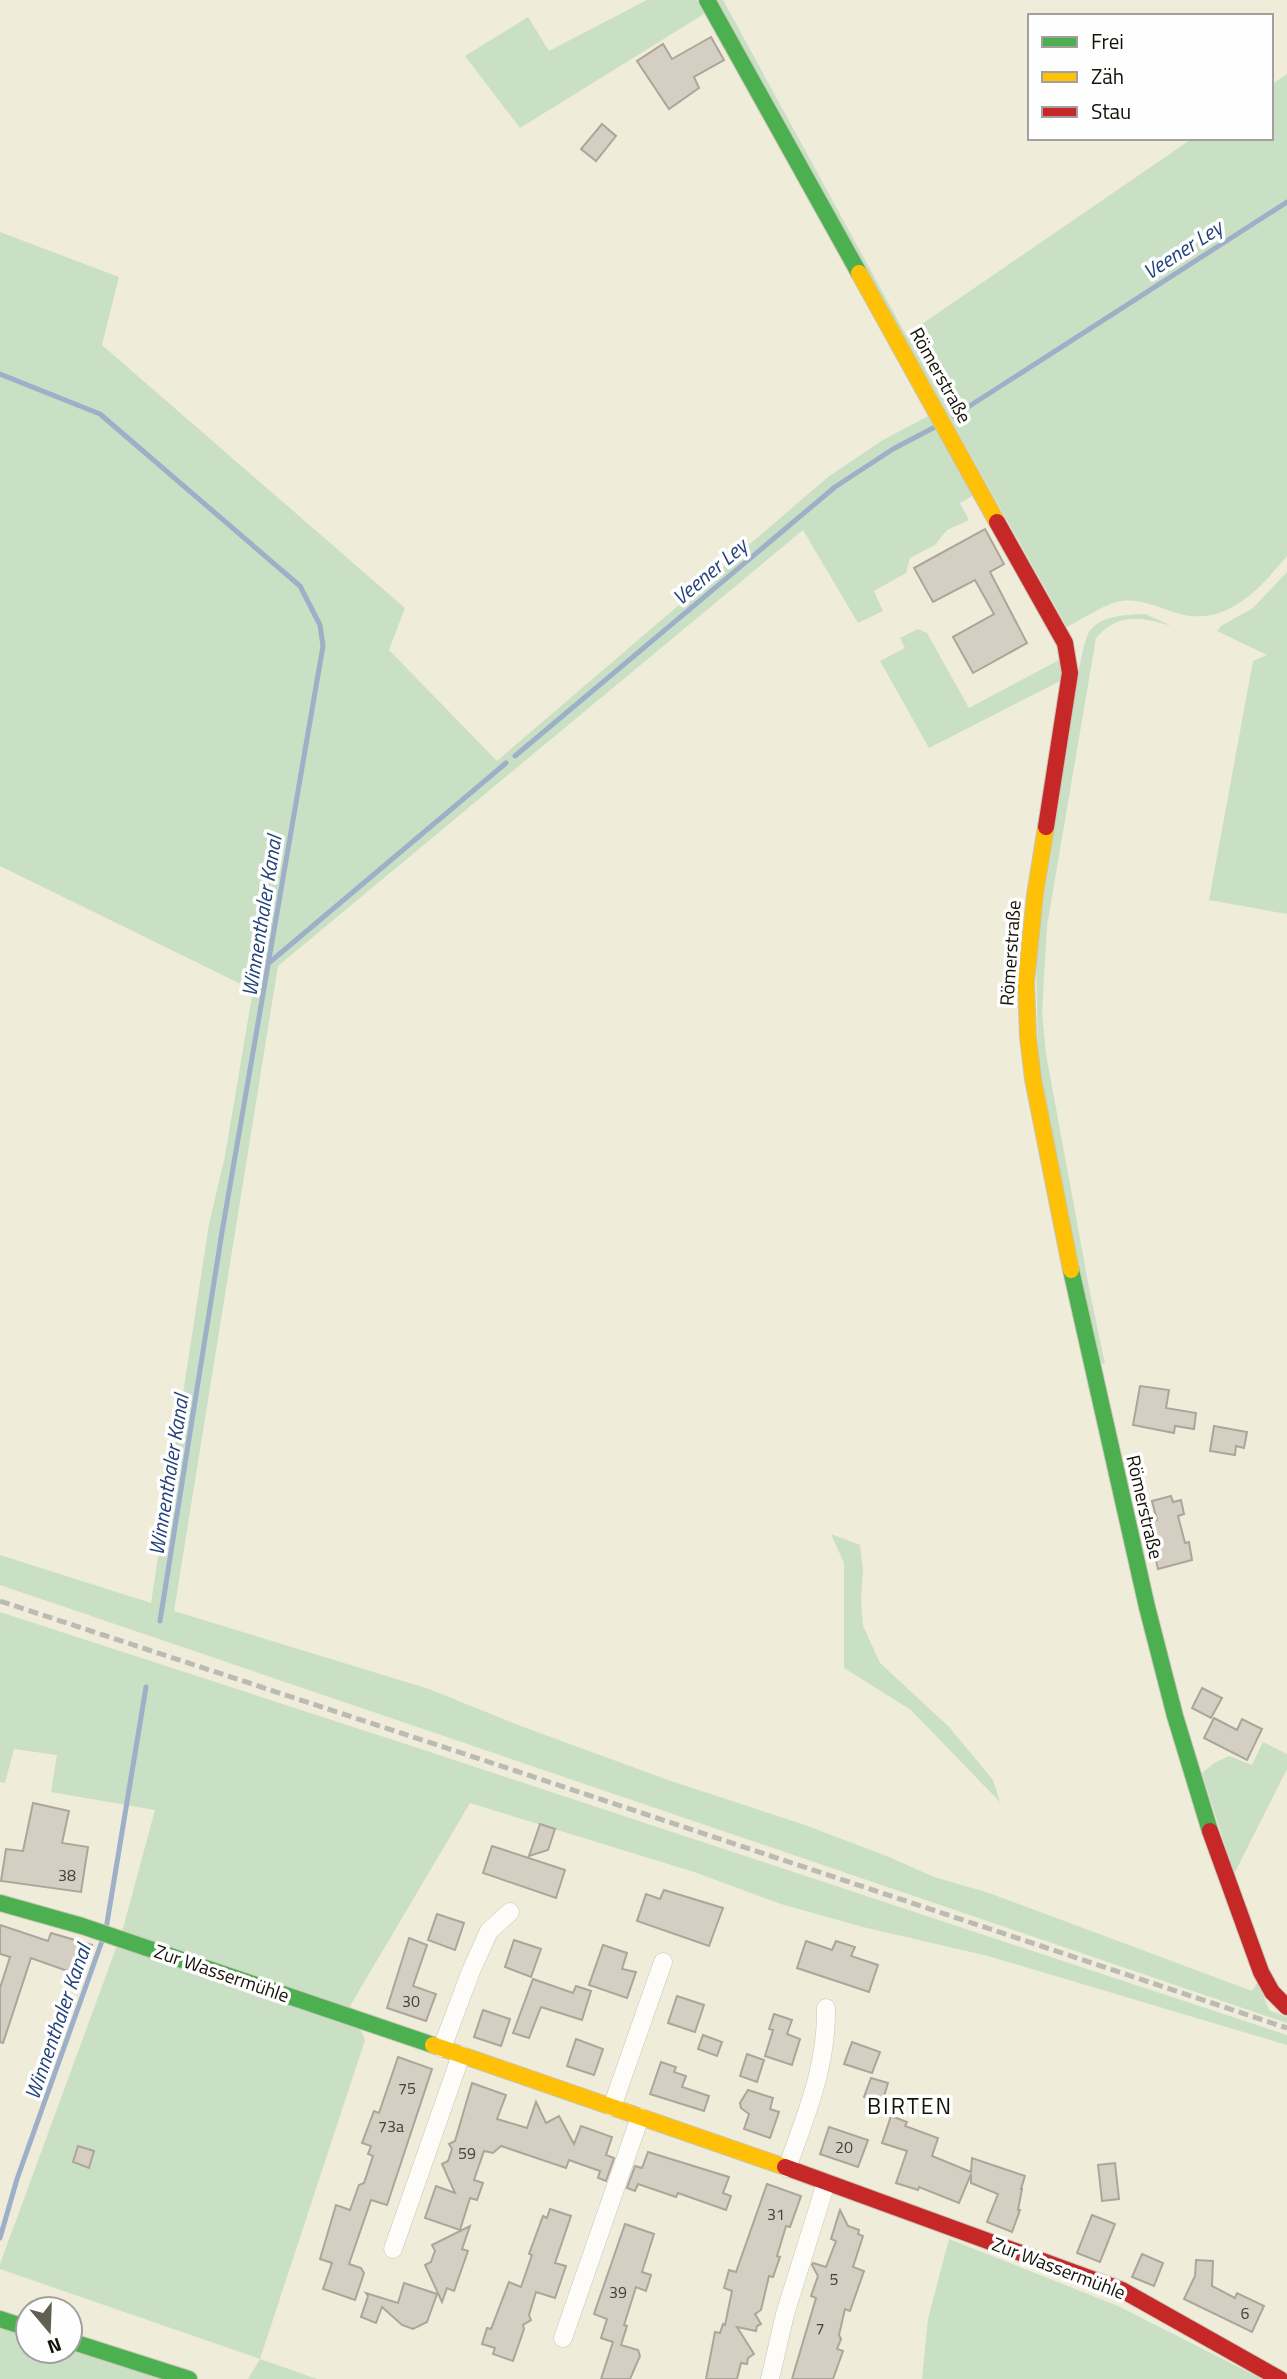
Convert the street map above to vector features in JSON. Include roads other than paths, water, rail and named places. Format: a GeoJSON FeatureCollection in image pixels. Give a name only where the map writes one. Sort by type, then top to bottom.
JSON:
{"type":"FeatureCollection","features":[{"type":"Feature","properties":{"kind":"street","name":"Römerstraße"},"geometry":{"type":"LineString","coordinates":[[707,0],[1065,643],[1070,673],[1069,688],[1034,905],[1026,982],[1033,1079],[1105,1429],[1189,1772],[1230,1892],[1267,1984],[1279,2002],[1287,2007]]}},
{"type":"Feature","properties":{"kind":"street","name":"Zur Wassermühle"},"geometry":{"type":"LineString","coordinates":[[0,1903],[82,1926],[442,2048],[787,2168],[1122,2290],[1280,2379]]}},
{"type":"Feature","properties":{"kind":"street"},"geometry":{"type":"LineString","coordinates":[[442,2048],[471,1970],[489,1931],[510,1912]]}},
{"type":"Feature","properties":{"kind":"street"},"geometry":{"type":"LineString","coordinates":[[612,2107],[663,1962]]}},
{"type":"Feature","properties":{"kind":"street"},"geometry":{"type":"LineString","coordinates":[[787,2168],[815,2089],[827,2038],[826,2008]]}},
{"type":"Feature","properties":{"kind":"street"},"geometry":{"type":"LineString","coordinates":[[393,2249],[461,2055]]}},
{"type":"Feature","properties":{"kind":"street"},"geometry":{"type":"LineString","coordinates":[[562,2339],[640,2118]]}},
{"type":"Feature","properties":{"kind":"street"},"geometry":{"type":"LineString","coordinates":[[770,2379],[785,2314],[826,2183]]}},
{"type":"Feature","properties":{"kind":"street"},"geometry":{"type":"LineString","coordinates":[[84,2345],[189,2379]]}},
{"type":"Feature","properties":{"kind":"waterway","name":"Veener Ley"},"geometry":{"type":"LineString","coordinates":[[954,416],[1287,202]]}},
{"type":"Feature","properties":{"kind":"waterway","name":"Winnenthaler Kanal"},"geometry":{"type":"LineString","coordinates":[[0,374],[100,414],[300,586],[320,625],[323,646],[222,1232],[160,1621]]}},
{"type":"Feature","properties":{"kind":"waterway","name":"Veener Ley"},"geometry":{"type":"LineString","coordinates":[[515,756],[835,487],[893,449],[935,427]]}},
{"type":"Feature","properties":{"kind":"waterway","name":"Veener Ley"},"geometry":{"type":"LineString","coordinates":[[270,962],[506,763]]}},
{"type":"Feature","properties":{"kind":"waterway","name":"Winnenthaler Kanal"},"geometry":{"type":"LineString","coordinates":[[106,1929],[146,1687]]}},
{"type":"Feature","properties":{"kind":"waterway","name":"Winnenthaler Kanal"},"geometry":{"type":"LineString","coordinates":[[0,2238],[17,2179],[102,1941]]}},
{"type":"Feature","properties":{"kind":"railway"},"geometry":{"type":"LineString","coordinates":[[0,1601],[1287,2028]]}},
{"type":"Feature","properties":{"kind":"district","name":"BIRTEN"},"geometry":{"type":"Point","coordinates":[910,2106]}}]}
